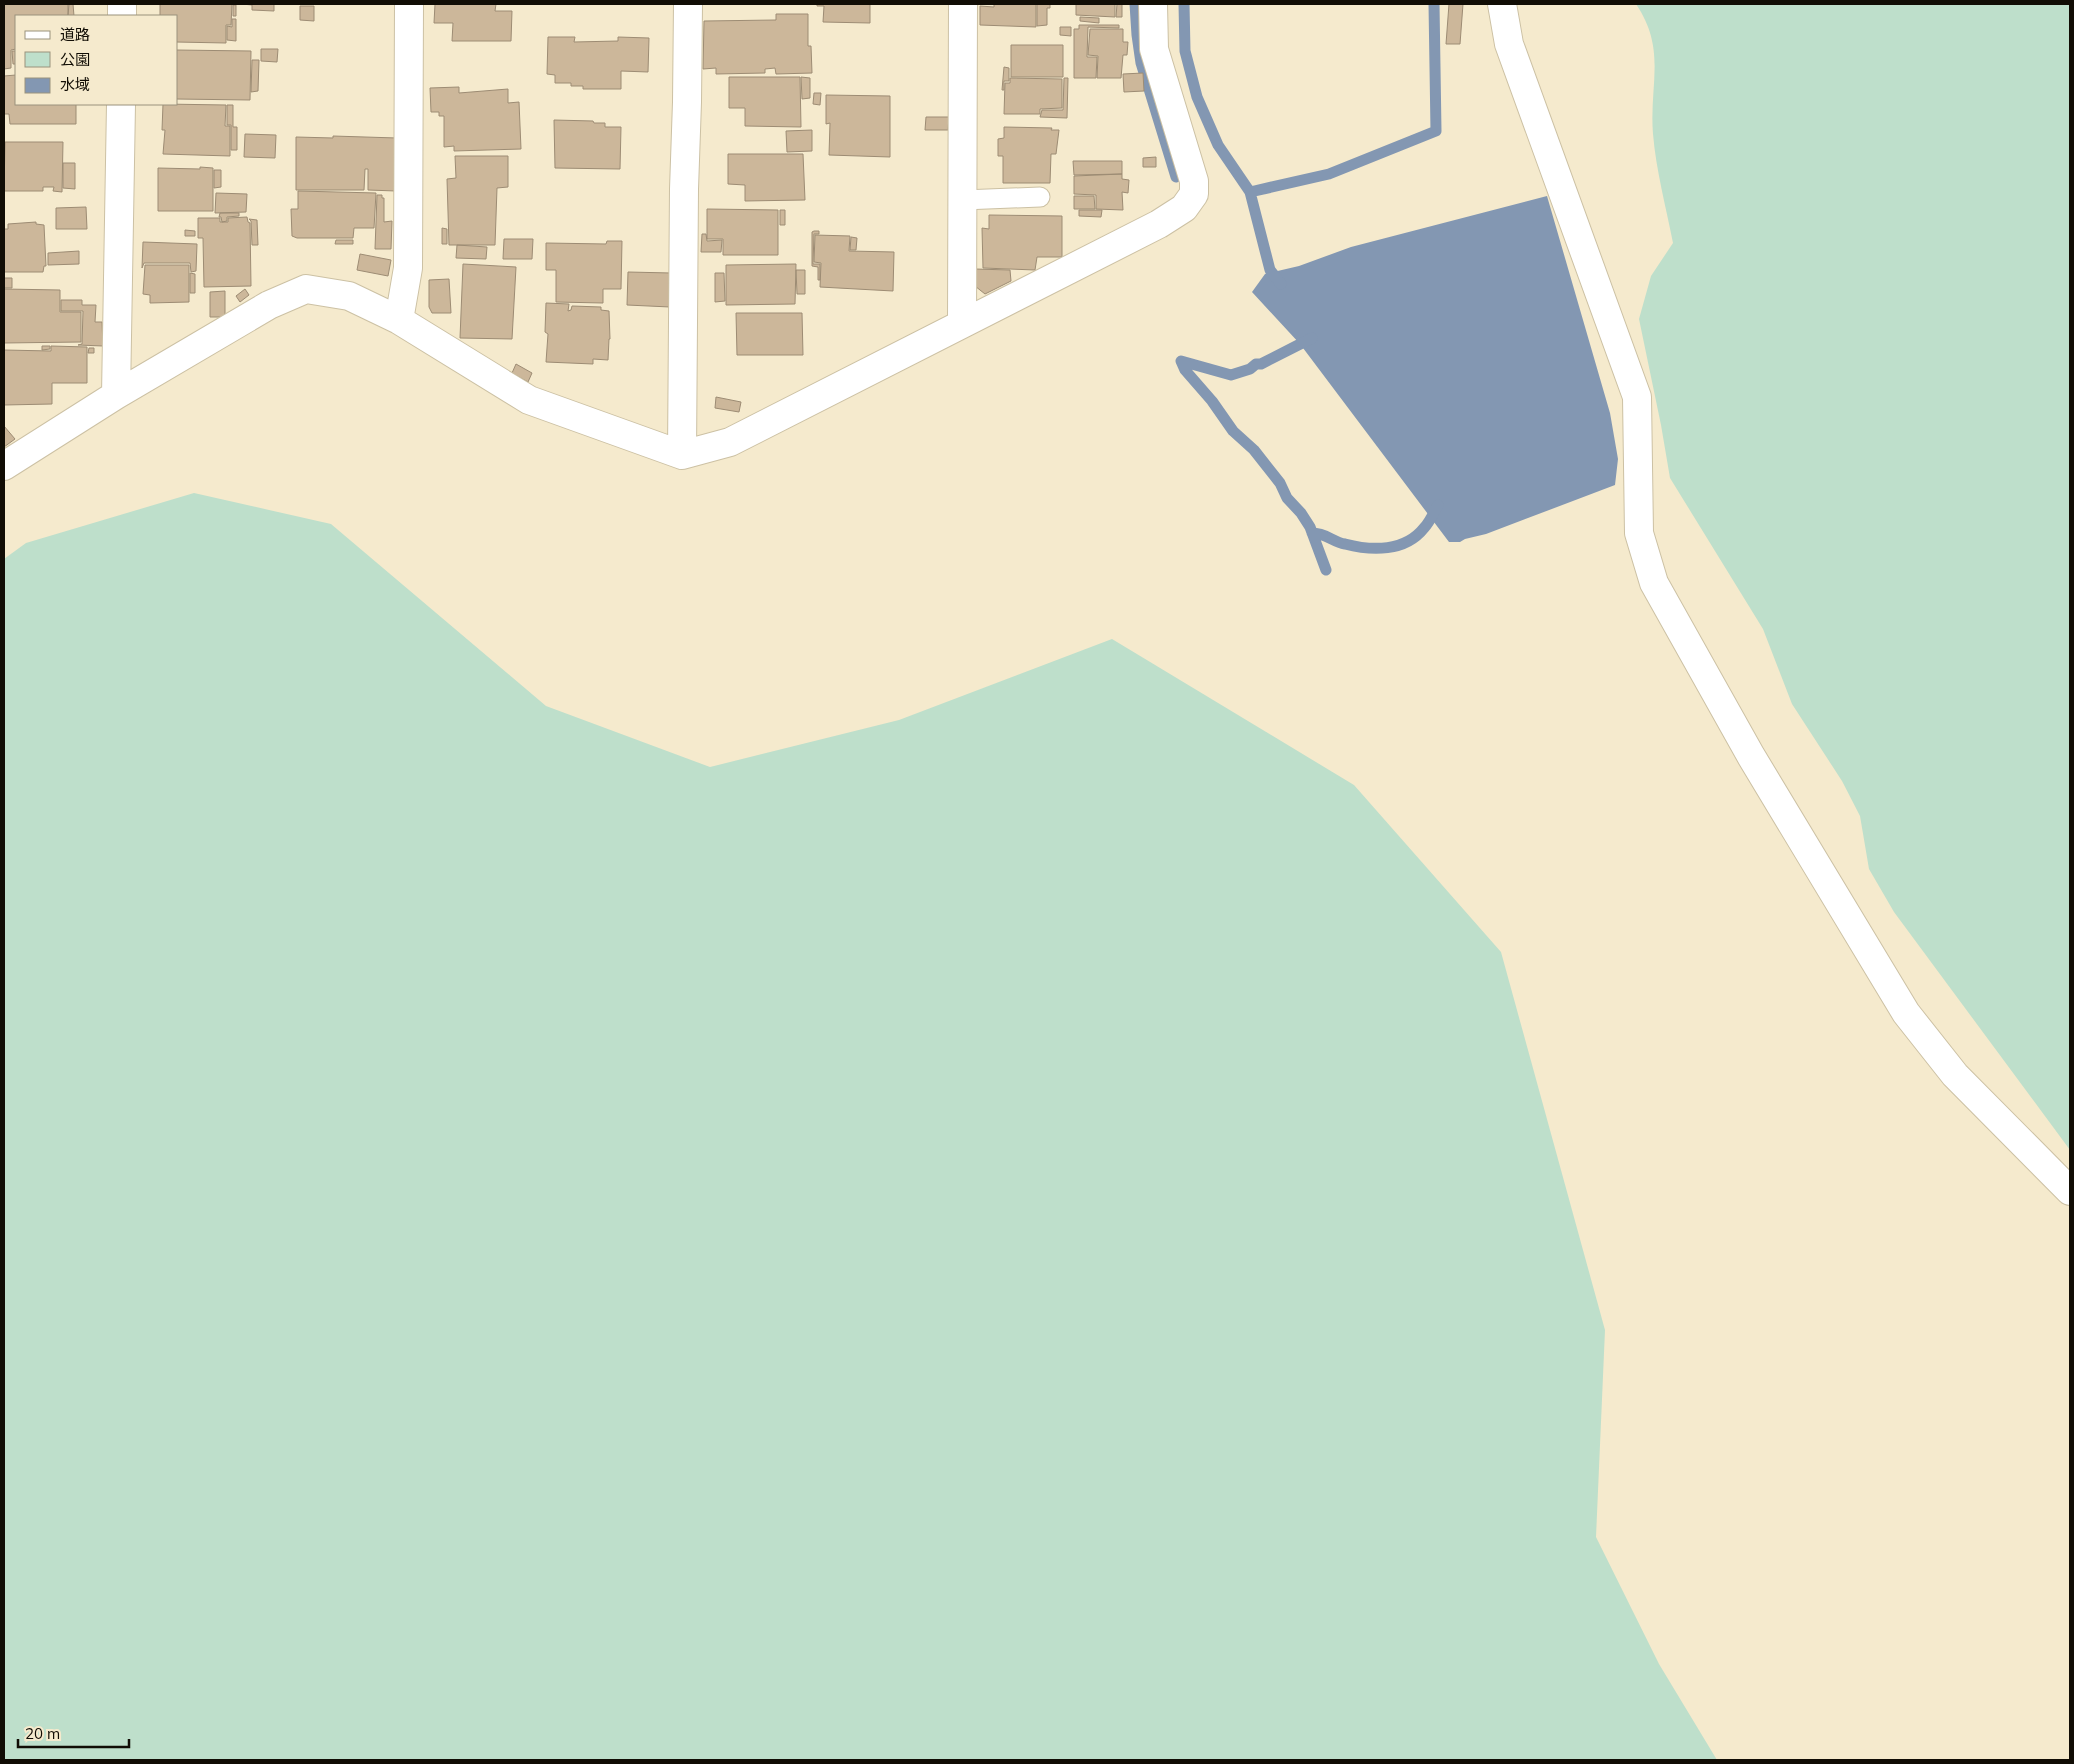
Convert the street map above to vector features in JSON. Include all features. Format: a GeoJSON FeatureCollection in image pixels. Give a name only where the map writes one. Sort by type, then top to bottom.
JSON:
{"type":"FeatureCollection","features":[{"type":"Feature","properties":{"kind":"street"},"geometry":{"type":"LineString","coordinates":[[399,320],[408,268],[409,4]]}},
{"type":"Feature","properties":{"kind":"street"},"geometry":{"type":"LineString","coordinates":[[682,455],[688,4]]}},
{"type":"Feature","properties":{"kind":"street"},"geometry":{"type":"LineString","coordinates":[[962,323],[963,4]]}},
{"type":"Feature","properties":{"kind":"street"},"geometry":{"type":"LineString","coordinates":[[4,466],[116,395],[269,304],[306,289],[349,296],[399,320],[529,400],[682,455],[730,442],[1159,224],[1184,208],[1194,194],[1194,181],[1191,165],[1154,49],[1153,4]]}},
{"type":"Feature","properties":{"kind":"street"},"geometry":{"type":"LineString","coordinates":[[1502,4],[1509,44],[1637,397],[1639,532],[1654,583],[1750,756],[1906,1014],[1955,1075],[2070,1191]]}},
{"type":"Feature","properties":{"kind":"street"},"geometry":{"type":"LineString","coordinates":[[116,395],[121,105]]}},
{"type":"Feature","properties":{"kind":"lane"},"geometry":{"type":"LineString","coordinates":[[963,200],[1040,197]]}},
{"type":"Feature","properties":{"kind":"green space"},"geometry":{"type":"Polygon","coordinates":[[[1636,4],[2070,4],[2070,1150],[1894,912],[1869,869],[1860,816],[1842,781],[1792,704],[1763,629],[1670,478],[1639,319],[1651,276],[1673,243],[1654,148],[1652,116],[1654,52],[1645,21],[1636,4]]]}},
{"type":"Feature","properties":{"kind":"green space"},"geometry":{"type":"Polygon","coordinates":[[[194,493],[331,524],[546,706],[710,767],[899,720],[1112,639],[1354,785],[1501,952],[1605,1330],[1596,1537],[1659,1664],[1717,1760],[4,1760],[4,559],[26,543],[194,493]]]}},
{"type":"Feature","properties":{"kind":"water"},"geometry":{"type":"Polygon","coordinates":[[[1547,196],[1610,413],[1618,459],[1615,485],[1486,534],[1460,542],[1449,542],[1300,344],[1252,292],[1265,274],[1299,266],[1351,247],[1547,196]]]}},
{"type":"Feature","properties":{"kind":"building"},"geometry":{"type":"Polygon","coordinates":[[[4,4],[68,4],[68,15],[15,15],[15,49],[11,50],[11,68],[4,69],[4,4]]]}},
{"type":"Feature","properties":{"kind":"building"},"geometry":{"type":"Polygon","coordinates":[[[69,4],[73,4],[74,15],[68,15],[69,4]]]}},
{"type":"Feature","properties":{"kind":"building"},"geometry":{"type":"Polygon","coordinates":[[[160,4],[232,4],[231,25],[226,25],[226,43],[178,42],[178,15],[160,15],[160,4]]]}},
{"type":"Feature","properties":{"kind":"building"},"geometry":{"type":"Polygon","coordinates":[[[242,4],[274,4],[274,11],[252,10],[252,5],[242,4]]]}},
{"type":"Feature","properties":{"kind":"building"},"geometry":{"type":"Polygon","coordinates":[[[435,4],[496,4],[495,11],[512,11],[511,41],[452,41],[453,23],[434,23],[435,4]]]}},
{"type":"Feature","properties":{"kind":"building"},"geometry":{"type":"Polygon","coordinates":[[[817,4],[870,4],[870,23],[823,22],[824,6],[817,6],[817,4]]]}},
{"type":"Feature","properties":{"kind":"building"},"geometry":{"type":"Polygon","coordinates":[[[994,4],[1036,4],[1036,27],[980,25],[980,6],[994,7],[994,4]]]}},
{"type":"Feature","properties":{"kind":"building"},"geometry":{"type":"Polygon","coordinates":[[[1037,4],[1050,4],[1050,8],[1047,8],[1047,25],[1037,26],[1037,4]]]}},
{"type":"Feature","properties":{"kind":"building"},"geometry":{"type":"Polygon","coordinates":[[[1076,4],[1115,4],[1115,17],[1076,15],[1076,4]]]}},
{"type":"Feature","properties":{"kind":"building"},"geometry":{"type":"Polygon","coordinates":[[[1117,4],[1122,4],[1122,17],[1116,17],[1117,4]]]}},
{"type":"Feature","properties":{"kind":"building"},"geometry":{"type":"Polygon","coordinates":[[[1449,4],[1463,4],[1460,44],[1446,44],[1449,4]]]}},
{"type":"Feature","properties":{"kind":"building"},"geometry":{"type":"Polygon","coordinates":[[[233,5],[236,5],[236,16],[233,16],[233,5]]]}},
{"type":"Feature","properties":{"kind":"building"},"geometry":{"type":"Polygon","coordinates":[[[300,6],[314,6],[314,21],[300,20],[300,6]]]}},
{"type":"Feature","properties":{"kind":"building"},"geometry":{"type":"Polygon","coordinates":[[[776,14],[808,14],[808,46],[811,46],[812,73],[776,74],[775,68],[765,69],[765,73],[716,74],[716,68],[703,69],[704,21],[776,20],[776,14]]]}},
{"type":"Feature","properties":{"kind":"building"},"geometry":{"type":"Polygon","coordinates":[[[1080,17],[1099,18],[1099,23],[1080,21],[1080,17]]]}},
{"type":"Feature","properties":{"kind":"building"},"geometry":{"type":"Polygon","coordinates":[[[232,19],[236,19],[236,41],[227,40],[227,26],[232,27],[232,19]]]}},
{"type":"Feature","properties":{"kind":"building"},"geometry":{"type":"Polygon","coordinates":[[[1079,25],[1119,25],[1119,28],[1088,27],[1087,57],[1097,57],[1096,78],[1074,78],[1074,29],[1079,29],[1079,25]]]}},
{"type":"Feature","properties":{"kind":"building"},"geometry":{"type":"Polygon","coordinates":[[[1060,27],[1071,27],[1071,36],[1060,35],[1060,27]]]}},
{"type":"Feature","properties":{"kind":"building"},"geometry":{"type":"Polygon","coordinates":[[[1090,29],[1123,29],[1123,42],[1128,42],[1127,55],[1123,55],[1121,78],[1097,78],[1098,56],[1088,55],[1090,29]]]}},
{"type":"Feature","properties":{"kind":"building"},"geometry":{"type":"Polygon","coordinates":[[[548,37],[575,37],[574,42],[618,41],[618,37],[649,38],[648,72],[621,71],[621,89],[583,89],[583,86],[571,86],[571,83],[555,83],[555,75],[547,74],[548,37]]]}},
{"type":"Feature","properties":{"kind":"building"},"geometry":{"type":"Polygon","coordinates":[[[1011,45],[1063,45],[1063,77],[1011,77],[1011,45]]]}},
{"type":"Feature","properties":{"kind":"building"},"geometry":{"type":"Polygon","coordinates":[[[261,49],[278,49],[277,62],[261,61],[261,49]]]}},
{"type":"Feature","properties":{"kind":"building"},"geometry":{"type":"Polygon","coordinates":[[[178,50],[251,51],[250,100],[178,99],[178,50]]]}},
{"type":"Feature","properties":{"kind":"building"},"geometry":{"type":"Polygon","coordinates":[[[12,51],[15,51],[15,64],[13,64],[12,51]]]}},
{"type":"Feature","properties":{"kind":"building"},"geometry":{"type":"Polygon","coordinates":[[[252,60],[259,60],[258,91],[251,92],[252,60]]]}},
{"type":"Feature","properties":{"kind":"building"},"geometry":{"type":"Polygon","coordinates":[[[1004,67],[1009,68],[1009,81],[1004,81],[1004,90],[1002,90],[1004,67]]]}},
{"type":"Feature","properties":{"kind":"building"},"geometry":{"type":"Polygon","coordinates":[[[1143,73],[1144,91],[1124,92],[1123,74],[1143,73]]]}},
{"type":"Feature","properties":{"kind":"building"},"geometry":{"type":"Polygon","coordinates":[[[15,75],[15,105],[76,105],[76,124],[10,124],[9,114],[4,114],[4,76],[15,75]]]}},
{"type":"Feature","properties":{"kind":"building"},"geometry":{"type":"Polygon","coordinates":[[[729,77],[800,77],[801,127],[745,126],[745,108],[729,108],[729,77]]]}},
{"type":"Feature","properties":{"kind":"building"},"geometry":{"type":"Polygon","coordinates":[[[801,77],[810,78],[810,98],[802,99],[801,77]]]}},
{"type":"Feature","properties":{"kind":"building"},"geometry":{"type":"Polygon","coordinates":[[[1010,78],[1062,79],[1062,108],[1040,109],[1040,114],[1004,114],[1005,83],[1010,83],[1010,78]]]}},
{"type":"Feature","properties":{"kind":"building"},"geometry":{"type":"Polygon","coordinates":[[[1064,78],[1068,78],[1067,118],[1040,117],[1042,110],[1063,110],[1064,78]]]}},
{"type":"Feature","properties":{"kind":"building"},"geometry":{"type":"Polygon","coordinates":[[[459,87],[459,93],[508,89],[508,103],[519,102],[521,149],[454,151],[454,146],[444,147],[444,116],[439,116],[439,112],[431,112],[430,88],[459,87]]]}},
{"type":"Feature","properties":{"kind":"building"},"geometry":{"type":"Polygon","coordinates":[[[814,93],[821,93],[820,105],[813,104],[814,93]]]}},
{"type":"Feature","properties":{"kind":"building"},"geometry":{"type":"Polygon","coordinates":[[[826,95],[890,96],[890,157],[829,155],[830,123],[826,124],[826,95]]]}},
{"type":"Feature","properties":{"kind":"building"},"geometry":{"type":"Polygon","coordinates":[[[163,105],[226,105],[225,126],[230,126],[230,156],[163,154],[165,130],[162,130],[163,105]]]}},
{"type":"Feature","properties":{"kind":"building"},"geometry":{"type":"Polygon","coordinates":[[[227,105],[233,105],[233,127],[237,127],[237,150],[231,150],[231,125],[227,125],[227,105]]]}},
{"type":"Feature","properties":{"kind":"building"},"geometry":{"type":"Polygon","coordinates":[[[926,117],[949,117],[948,130],[925,130],[926,117]]]}},
{"type":"Feature","properties":{"kind":"building"},"geometry":{"type":"Polygon","coordinates":[[[554,120],[593,121],[594,123],[605,123],[605,127],[621,127],[620,169],[555,168],[554,120]]]}},
{"type":"Feature","properties":{"kind":"building"},"geometry":{"type":"Polygon","coordinates":[[[1004,127],[1052,128],[1051,130],[1059,130],[1056,154],[1051,154],[1050,183],[1003,183],[1003,156],[998,156],[998,139],[1004,138],[1004,127]]]}},
{"type":"Feature","properties":{"kind":"building"},"geometry":{"type":"Polygon","coordinates":[[[812,130],[812,151],[787,152],[786,131],[812,130]]]}},
{"type":"Feature","properties":{"kind":"building"},"geometry":{"type":"Polygon","coordinates":[[[245,134],[276,135],[275,158],[244,157],[245,134]]]}},
{"type":"Feature","properties":{"kind":"building"},"geometry":{"type":"Polygon","coordinates":[[[333,136],[397,138],[396,191],[368,190],[368,169],[365,169],[364,190],[296,190],[296,137],[333,138],[333,136]]]}},
{"type":"Feature","properties":{"kind":"building"},"geometry":{"type":"Polygon","coordinates":[[[5,142],[63,142],[62,192],[53,191],[54,187],[43,187],[43,191],[4,191],[5,142]]]}},
{"type":"Feature","properties":{"kind":"building"},"geometry":{"type":"Polygon","coordinates":[[[728,154],[803,154],[805,200],[745,201],[745,185],[728,184],[728,154]]]}},
{"type":"Feature","properties":{"kind":"building"},"geometry":{"type":"Polygon","coordinates":[[[455,156],[508,156],[508,187],[497,188],[495,245],[449,245],[447,179],[456,178],[455,156]]]}},
{"type":"Feature","properties":{"kind":"building"},"geometry":{"type":"Polygon","coordinates":[[[1156,157],[1156,167],[1143,167],[1143,158],[1156,157]]]}},
{"type":"Feature","properties":{"kind":"building"},"geometry":{"type":"Polygon","coordinates":[[[1073,161],[1122,161],[1122,174],[1074,175],[1073,161]]]}},
{"type":"Feature","properties":{"kind":"building"},"geometry":{"type":"Polygon","coordinates":[[[63,163],[75,163],[75,189],[63,188],[63,163]]]}},
{"type":"Feature","properties":{"kind":"building"},"geometry":{"type":"Polygon","coordinates":[[[200,167],[213,168],[213,211],[158,211],[158,168],[200,169],[200,167]]]}},
{"type":"Feature","properties":{"kind":"building"},"geometry":{"type":"Polygon","coordinates":[[[214,170],[221,170],[221,187],[214,188],[214,170]]]}},
{"type":"Feature","properties":{"kind":"building"},"geometry":{"type":"Polygon","coordinates":[[[1122,174],[1122,179],[1129,180],[1128,193],[1122,192],[1123,210],[1096,209],[1096,195],[1074,194],[1074,176],[1122,174]]]}},
{"type":"Feature","properties":{"kind":"building"},"geometry":{"type":"Polygon","coordinates":[[[298,191],[376,193],[374,228],[354,228],[353,238],[297,238],[292,236],[291,209],[298,209],[298,191]]]}},
{"type":"Feature","properties":{"kind":"building"},"geometry":{"type":"Polygon","coordinates":[[[216,193],[247,194],[246,212],[215,213],[216,193]]]}},
{"type":"Feature","properties":{"kind":"building"},"geometry":{"type":"Polygon","coordinates":[[[377,195],[382,195],[382,198],[384,198],[384,222],[392,221],[391,249],[375,249],[377,195]]]}},
{"type":"Feature","properties":{"kind":"building"},"geometry":{"type":"Polygon","coordinates":[[[1074,196],[1094,196],[1095,209],[1074,209],[1074,196]]]}},
{"type":"Feature","properties":{"kind":"building"},"geometry":{"type":"Polygon","coordinates":[[[86,207],[87,229],[56,229],[56,208],[86,207]]]}},
{"type":"Feature","properties":{"kind":"building"},"geometry":{"type":"Polygon","coordinates":[[[707,209],[778,210],[778,255],[723,255],[723,239],[707,239],[707,209]]]}},
{"type":"Feature","properties":{"kind":"building"},"geometry":{"type":"Polygon","coordinates":[[[780,210],[785,210],[785,225],[780,225],[780,210]]]}},
{"type":"Feature","properties":{"kind":"building"},"geometry":{"type":"Polygon","coordinates":[[[1079,210],[1102,210],[1101,217],[1079,216],[1079,210]]]}},
{"type":"Feature","properties":{"kind":"building"},"geometry":{"type":"Polygon","coordinates":[[[220,213],[239,213],[239,216],[227,217],[227,221],[222,222],[221,217],[219,217],[220,213]]]}},
{"type":"Feature","properties":{"kind":"building"},"geometry":{"type":"Polygon","coordinates":[[[989,215],[1062,216],[1062,257],[1037,257],[1035,270],[983,268],[982,228],[989,229],[989,215]]]}},
{"type":"Feature","properties":{"kind":"building"},"geometry":{"type":"Polygon","coordinates":[[[247,217],[250,223],[251,286],[204,287],[203,238],[198,238],[198,218],[220,218],[220,222],[228,222],[228,218],[247,217]]]}},
{"type":"Feature","properties":{"kind":"building"},"geometry":{"type":"Polygon","coordinates":[[[249,219],[257,220],[258,245],[252,245],[251,221],[249,219]]]}},
{"type":"Feature","properties":{"kind":"building"},"geometry":{"type":"Polygon","coordinates":[[[36,222],[36,224],[44,225],[46,266],[44,266],[43,272],[4,272],[4,229],[8,229],[8,224],[36,222]]]}},
{"type":"Feature","properties":{"kind":"building"},"geometry":{"type":"Polygon","coordinates":[[[442,228],[447,229],[447,244],[442,244],[442,228]]]}},
{"type":"Feature","properties":{"kind":"building"},"geometry":{"type":"Polygon","coordinates":[[[185,230],[195,231],[195,236],[185,236],[185,230]]]}},
{"type":"Feature","properties":{"kind":"building"},"geometry":{"type":"Polygon","coordinates":[[[819,231],[819,234],[814,234],[813,264],[820,264],[820,280],[818,280],[818,267],[812,266],[812,232],[819,231]]]}},
{"type":"Feature","properties":{"kind":"building"},"geometry":{"type":"Polygon","coordinates":[[[702,234],[706,234],[707,241],[722,240],[721,252],[701,252],[702,234]]]}},
{"type":"Feature","properties":{"kind":"building"},"geometry":{"type":"Polygon","coordinates":[[[815,235],[850,236],[849,251],[894,252],[893,291],[820,287],[821,263],[814,262],[815,235]]]}},
{"type":"Feature","properties":{"kind":"building"},"geometry":{"type":"Polygon","coordinates":[[[851,237],[857,238],[856,250],[850,250],[851,237]]]}},
{"type":"Feature","properties":{"kind":"building"},"geometry":{"type":"Polygon","coordinates":[[[504,239],[533,239],[532,259],[503,259],[504,239]]]}},
{"type":"Feature","properties":{"kind":"building"},"geometry":{"type":"Polygon","coordinates":[[[336,240],[353,240],[353,244],[335,244],[336,240]]]}},
{"type":"Feature","properties":{"kind":"building"},"geometry":{"type":"Polygon","coordinates":[[[607,241],[622,241],[621,289],[603,289],[603,303],[556,302],[556,270],[546,270],[546,243],[606,244],[607,241]]]}},
{"type":"Feature","properties":{"kind":"building"},"geometry":{"type":"Polygon","coordinates":[[[143,242],[197,244],[196,271],[191,272],[190,263],[144,263],[142,268],[143,242]]]}},
{"type":"Feature","properties":{"kind":"building"},"geometry":{"type":"Polygon","coordinates":[[[457,245],[487,247],[486,259],[456,258],[457,245]]]}},
{"type":"Feature","properties":{"kind":"building"},"geometry":{"type":"Polygon","coordinates":[[[79,251],[79,264],[48,265],[48,253],[79,251]]]}},
{"type":"Feature","properties":{"kind":"building"},"geometry":{"type":"Polygon","coordinates":[[[360,254],[391,260],[388,276],[357,270],[360,254]]]}},
{"type":"Feature","properties":{"kind":"building"},"geometry":{"type":"Polygon","coordinates":[[[463,264],[516,267],[512,339],[460,338],[463,264]]]}},
{"type":"Feature","properties":{"kind":"building"},"geometry":{"type":"Polygon","coordinates":[[[796,264],[795,304],[726,305],[726,265],[796,264]]]}},
{"type":"Feature","properties":{"kind":"building"},"geometry":{"type":"Polygon","coordinates":[[[145,265],[189,265],[189,302],[150,303],[150,295],[143,294],[145,265]]]}},
{"type":"Feature","properties":{"kind":"building"},"geometry":{"type":"Polygon","coordinates":[[[975,269],[1010,270],[1011,281],[985,294],[975,286],[975,269]]]}},
{"type":"Feature","properties":{"kind":"building"},"geometry":{"type":"Polygon","coordinates":[[[796,270],[805,270],[805,294],[797,294],[796,270]]]}},
{"type":"Feature","properties":{"kind":"building"},"geometry":{"type":"Polygon","coordinates":[[[628,272],[671,273],[670,307],[627,305],[628,272]]]}},
{"type":"Feature","properties":{"kind":"building"},"geometry":{"type":"Polygon","coordinates":[[[190,273],[195,274],[195,293],[190,293],[190,273]]]}},
{"type":"Feature","properties":{"kind":"building"},"geometry":{"type":"Polygon","coordinates":[[[715,273],[724,273],[725,301],[715,302],[715,273]]]}},
{"type":"Feature","properties":{"kind":"building"},"geometry":{"type":"Polygon","coordinates":[[[4,278],[12,278],[12,288],[4,288],[4,278]]]}},
{"type":"Feature","properties":{"kind":"building"},"geometry":{"type":"Polygon","coordinates":[[[449,279],[451,313],[432,313],[429,307],[429,280],[449,279]]]}},
{"type":"Feature","properties":{"kind":"building"},"geometry":{"type":"Polygon","coordinates":[[[4,289],[60,290],[60,312],[81,312],[81,342],[4,343],[4,289]]]}},
{"type":"Feature","properties":{"kind":"building"},"geometry":{"type":"Polygon","coordinates":[[[245,289],[249,295],[240,302],[236,296],[245,289]]]}},
{"type":"Feature","properties":{"kind":"building"},"geometry":{"type":"Polygon","coordinates":[[[225,291],[225,317],[210,317],[210,292],[225,291]]]}},
{"type":"Feature","properties":{"kind":"building"},"geometry":{"type":"Polygon","coordinates":[[[61,300],[82,300],[82,305],[96,305],[95,322],[102,322],[103,346],[78,345],[82,344],[83,311],[61,311],[61,300]]]}},
{"type":"Feature","properties":{"kind":"building"},"geometry":{"type":"Polygon","coordinates":[[[546,303],[569,304],[568,311],[571,310],[572,306],[601,307],[601,310],[609,311],[610,339],[608,360],[593,359],[593,364],[546,362],[548,334],[545,332],[546,303]]]}},
{"type":"Feature","properties":{"kind":"building"},"geometry":{"type":"Polygon","coordinates":[[[736,313],[802,313],[803,355],[737,355],[736,313]]]}},
{"type":"Feature","properties":{"kind":"building"},"geometry":{"type":"Polygon","coordinates":[[[42,346],[50,346],[50,349],[42,350],[42,346]]]}},
{"type":"Feature","properties":{"kind":"building"},"geometry":{"type":"Polygon","coordinates":[[[51,346],[87,347],[87,383],[52,383],[52,404],[4,405],[4,350],[51,351],[51,346]]]}},
{"type":"Feature","properties":{"kind":"building"},"geometry":{"type":"Polygon","coordinates":[[[89,348],[94,348],[94,353],[88,353],[89,348]]]}},
{"type":"Feature","properties":{"kind":"building"},"geometry":{"type":"Polygon","coordinates":[[[516,364],[532,373],[528,382],[512,373],[516,364]]]}},
{"type":"Feature","properties":{"kind":"building"},"geometry":{"type":"Polygon","coordinates":[[[716,397],[741,402],[739,412],[715,408],[716,397]]]}},
{"type":"Feature","properties":{"kind":"building"},"geometry":{"type":"Polygon","coordinates":[[[4,426],[15,439],[4,447],[4,426]]]}},
{"type":"Feature","properties":{"kind":"waterway"},"geometry":{"type":"LineString","coordinates":[[1135,4],[1141,63],[1176,177]]}},
{"type":"Feature","properties":{"kind":"waterway"},"geometry":{"type":"LineString","coordinates":[[1184,4],[1185,51],[1197,97],[1218,145],[1250,192],[1270,270],[1281,284]]}},
{"type":"Feature","properties":{"kind":"waterway"},"geometry":{"type":"LineString","coordinates":[[1250,192],[1329,174],[1436,131],[1434,4]]}},
{"type":"Feature","properties":{"kind":"waterway"},"geometry":{"type":"LineString","coordinates":[[1312,338],[1261,364],[1256,364],[1250,369],[1231,375],[1181,361],[1185,370],[1212,401],[1233,431],[1254,450],[1280,483],[1287,498],[1301,513],[1310,527],[1326,570]]}},
{"type":"Feature","properties":{"kind":"waterway"},"geometry":{"type":"LineString","coordinates":[[1312,533],[1321,534],[1341,543],[1355,546],[1388,548],[1407,542],[1416,536],[1428,523],[1438,505]]}}]}
